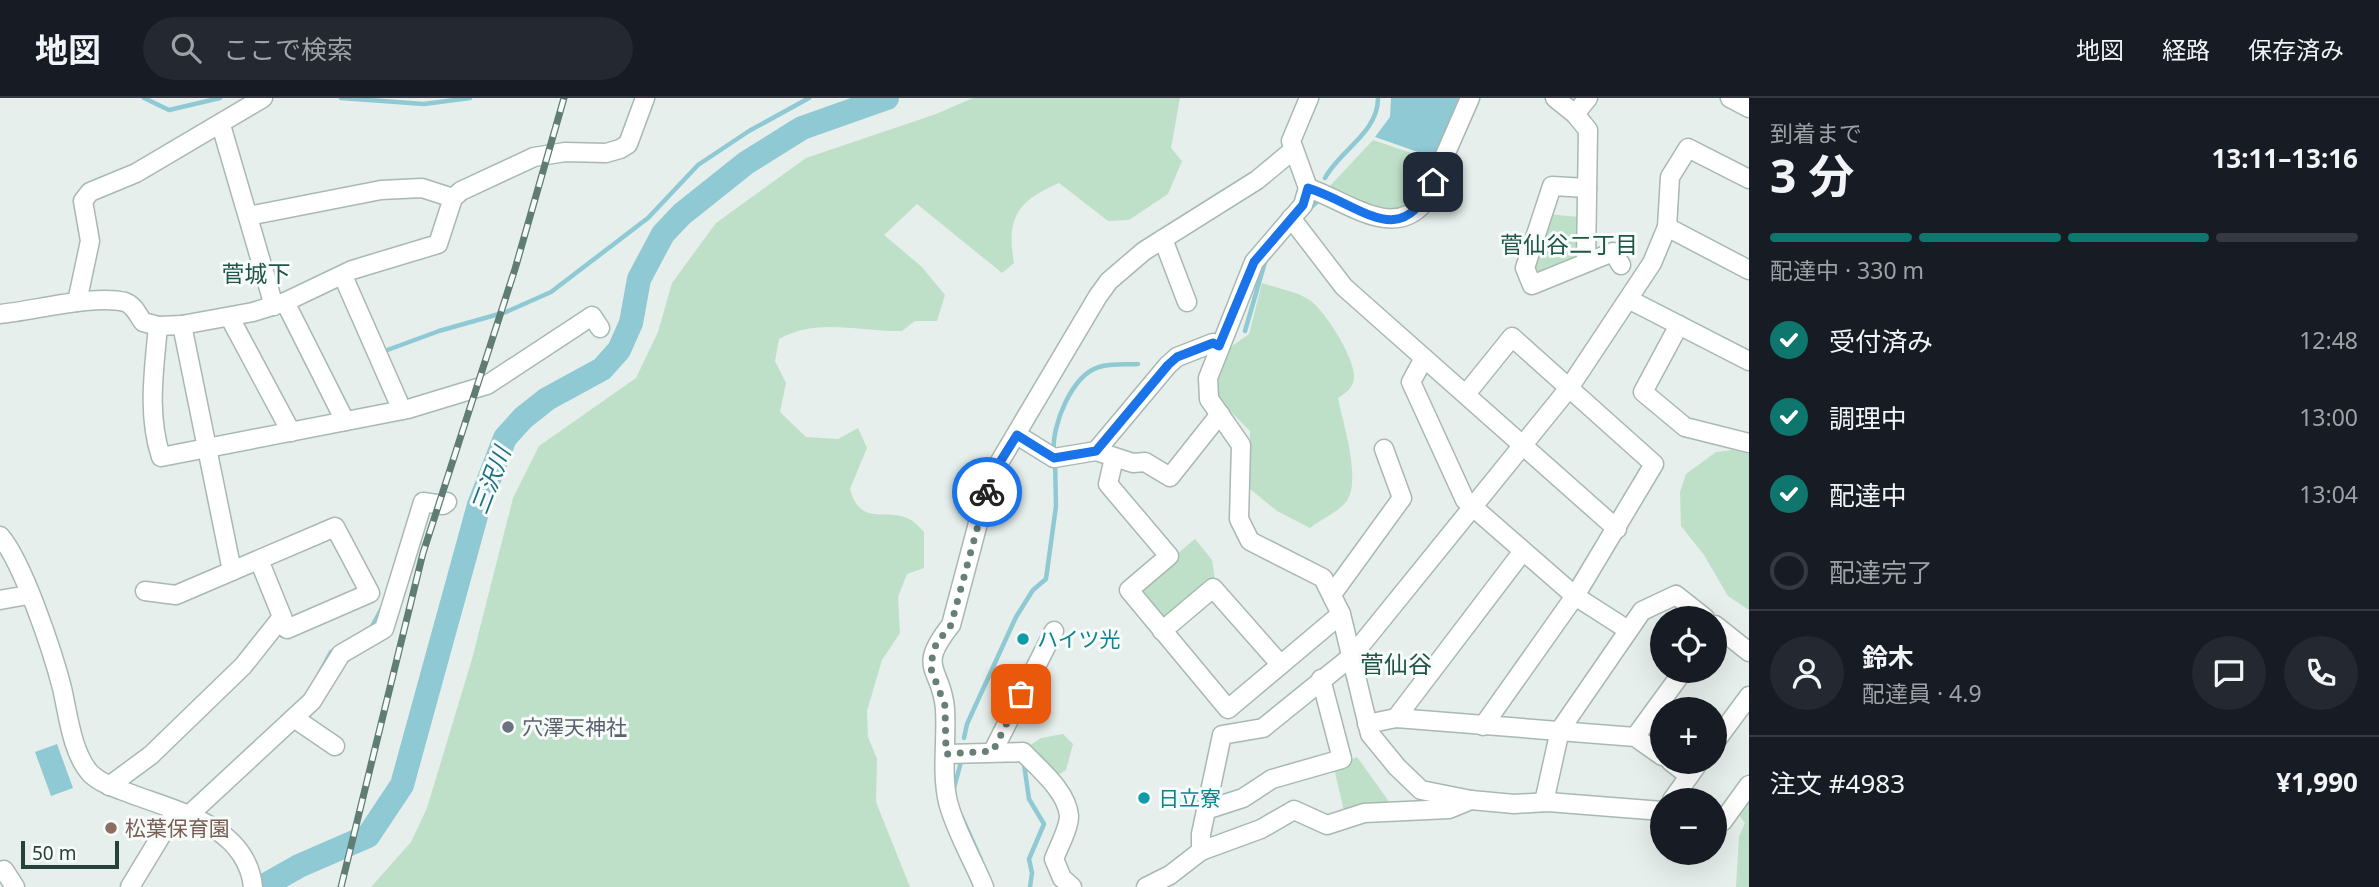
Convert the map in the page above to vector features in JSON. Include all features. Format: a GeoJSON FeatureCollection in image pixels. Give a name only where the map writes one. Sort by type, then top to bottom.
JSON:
{"type":"FeatureCollection","features":[{"type":"Feature","properties":{"kind":"street"},"geometry":{"type":"LineString","coordinates":[[0,314],[77,302],[126,302],[135,309],[143,322],[158,326],[230,318],[279,304],[396,254],[438,244],[453,198],[461,191],[534,157],[565,152],[606,153],[620,149],[628,144],[645,98]]}},
{"type":"Feature","properties":{"kind":"street"},"geometry":{"type":"LineString","coordinates":[[1309,98],[1290,141],[1308,188],[1303,205],[1254,262],[1208,378],[1209,399],[1241,445],[1239,519],[1250,541],[1323,578],[1333,593],[1341,614],[1370,734],[1397,767],[1421,790],[1471,800],[1514,804],[1544,802],[1650,810]]}},
{"type":"Feature","properties":{"kind":"street"},"geometry":{"type":"LineString","coordinates":[[1308,188],[1379,218],[1398,221],[1414,214],[1424,202],[1471,98]]}},
{"type":"Feature","properties":{"kind":"street"},"geometry":{"type":"LineString","coordinates":[[1555,98],[1575,114],[1588,130],[1586,262]]}},
{"type":"Feature","properties":{"kind":"street"},"geometry":{"type":"LineString","coordinates":[[1575,114],[1588,98]]}},
{"type":"Feature","properties":{"kind":"street"},"geometry":{"type":"LineString","coordinates":[[1730,98],[1749,108]]}},
{"type":"Feature","properties":{"kind":"street"},"geometry":{"type":"LineString","coordinates":[[77,302],[90,241],[83,201],[90,192],[136,173],[262,99]]}},
{"type":"Feature","properties":{"kind":"street"},"geometry":{"type":"LineString","coordinates":[[221,125],[248,216],[279,304],[345,421]]}},
{"type":"Feature","properties":{"kind":"street"},"geometry":{"type":"LineString","coordinates":[[1201,851],[1206,810],[1222,734],[1263,728],[1352,656],[1569,388],[1652,263],[1667,227],[1670,177],[1688,148],[1749,179]]}},
{"type":"Feature","properties":{"kind":"street"},"geometry":{"type":"LineString","coordinates":[[984,887],[949,803],[945,706],[930,666],[936,644],[951,625],[990,478],[1109,281],[1163,239],[1257,180],[1292,151]]}},
{"type":"Feature","properties":{"kind":"street"},"geometry":{"type":"LineString","coordinates":[[1587,188],[1552,186],[1525,268],[1532,285],[1613,252],[1621,265]]}},
{"type":"Feature","properties":{"kind":"street"},"geometry":{"type":"LineString","coordinates":[[248,216],[381,190],[422,188],[453,198]]}},
{"type":"Feature","properties":{"kind":"street"},"geometry":{"type":"LineString","coordinates":[[1291,218],[1344,287],[1617,529]]}},
{"type":"Feature","properties":{"kind":"street"},"geometry":{"type":"LineString","coordinates":[[1667,227],[1749,270]]}},
{"type":"Feature","properties":{"kind":"street"},"geometry":{"type":"LineString","coordinates":[[1163,239],[1186,302]]}},
{"type":"Feature","properties":{"kind":"street"},"geometry":{"type":"LineString","coordinates":[[343,276],[402,410]]}},
{"type":"Feature","properties":{"kind":"street"},"geometry":{"type":"LineString","coordinates":[[1630,299],[1749,361]]}},
{"type":"Feature","properties":{"kind":"street"},"geometry":{"type":"LineString","coordinates":[[158,326],[151,405],[153,434],[161,457],[402,410],[487,385],[592,316],[600,328]]}},
{"type":"Feature","properties":{"kind":"street"},"geometry":{"type":"LineString","coordinates":[[230,318],[291,432]]}},
{"type":"Feature","properties":{"kind":"street"},"geometry":{"type":"LineString","coordinates":[[182,325],[232,571]]}},
{"type":"Feature","properties":{"kind":"street"},"geometry":{"type":"LineString","coordinates":[[1679,325],[1643,392],[1685,427],[1749,443]]}},
{"type":"Feature","properties":{"kind":"street"},"geometry":{"type":"LineString","coordinates":[[1466,394],[1512,337],[1654,464],[1575,596],[1483,726]]}},
{"type":"Feature","properties":{"kind":"street"},"geometry":{"type":"LineString","coordinates":[[1096,451],[1177,357],[1213,343],[1219,346]]}},
{"type":"Feature","properties":{"kind":"street"},"geometry":{"type":"LineString","coordinates":[[1424,358],[1411,382],[1465,500],[1575,596],[1628,631]]}},
{"type":"Feature","properties":{"kind":"street"},"geometry":{"type":"LineString","coordinates":[[1017,435],[1054,458],[1096,451],[1133,463],[1145,462],[1170,477],[1220,414]]}},
{"type":"Feature","properties":{"kind":"street"},"geometry":{"type":"LineString","coordinates":[[1333,593],[1402,498],[1384,449]]}},
{"type":"Feature","properties":{"kind":"street"},"geometry":{"type":"LineString","coordinates":[[1114,458],[1108,484],[1169,556],[1129,590],[1228,709],[1341,614]]}},
{"type":"Feature","properties":{"kind":"street"},"geometry":{"type":"LineString","coordinates":[[130,887],[183,813],[312,701],[341,654],[384,629],[423,502],[443,505],[447,502]]}},
{"type":"Feature","properties":{"kind":"street"},"geometry":{"type":"LineString","coordinates":[[145,591],[176,595],[335,527],[370,593],[287,629],[259,560]]}},
{"type":"Feature","properties":{"kind":"street"},"geometry":{"type":"LineString","coordinates":[[0,536],[11,552],[53,652],[83,760],[89,771],[109,786],[183,813],[222,833],[246,862],[253,882]]}},
{"type":"Feature","properties":{"kind":"street"},"geometry":{"type":"LineString","coordinates":[[1396,718],[1523,551]]}},
{"type":"Feature","properties":{"kind":"street"},"geometry":{"type":"LineString","coordinates":[[1162,631],[1213,588],[1280,664]]}},
{"type":"Feature","properties":{"kind":"street"},"geometry":{"type":"LineString","coordinates":[[0,600],[29,594]]}},
{"type":"Feature","properties":{"kind":"street"},"geometry":{"type":"LineString","coordinates":[[1653,606],[1676,595],[1690,606]]}},
{"type":"Feature","properties":{"kind":"street"},"geometry":{"type":"LineString","coordinates":[[1544,802],[1560,730],[1642,611],[1650,607]]}},
{"type":"Feature","properties":{"kind":"street"},"geometry":{"type":"LineString","coordinates":[[109,786],[151,755],[257,653],[282,617]]}},
{"type":"Feature","properties":{"kind":"street"},"geometry":{"type":"LineString","coordinates":[[993,751],[1054,631]]}},
{"type":"Feature","properties":{"kind":"street"},"geometry":{"type":"LineString","coordinates":[[1727,635],[1749,653]]}},
{"type":"Feature","properties":{"kind":"street"},"geometry":{"type":"LineString","coordinates":[[1206,810],[1243,798],[1272,779],[1342,759],[1321,679]]}},
{"type":"Feature","properties":{"kind":"street"},"geometry":{"type":"LineString","coordinates":[[1635,737],[1674,683]]}},
{"type":"Feature","properties":{"kind":"street"},"geometry":{"type":"LineString","coordinates":[[1727,726],[1749,696]]}},
{"type":"Feature","properties":{"kind":"street"},"geometry":{"type":"LineString","coordinates":[[293,718],[335,746]]}},
{"type":"Feature","properties":{"kind":"street"},"geometry":{"type":"LineString","coordinates":[[1367,724],[1396,718],[1560,730],[1635,737],[1650,748]]}},
{"type":"Feature","properties":{"kind":"street"},"geometry":{"type":"LineString","coordinates":[[946,754],[1023,752],[1065,802],[1069,818],[1055,859],[1062,878],[1072,887]]}},
{"type":"Feature","properties":{"kind":"street"},"geometry":{"type":"LineString","coordinates":[[1680,788],[1689,776],[1686,774]]}},
{"type":"Feature","properties":{"kind":"street"},"geometry":{"type":"LineString","coordinates":[[1727,817],[1749,785]]}},
{"type":"Feature","properties":{"kind":"street"},"geometry":{"type":"LineString","coordinates":[[1146,887],[1170,875],[1201,851],[1261,829],[1294,810],[1326,825],[1364,813],[1449,809],[1471,800]]}},
{"type":"Feature","properties":{"kind":"street"},"geometry":{"type":"LineString","coordinates":[[0,872],[5,870],[15,887]]}},
{"type":"Feature","properties":{"kind":"green space"},"geometry":{"type":"Polygon","coordinates":[[[973,98],[1180,98],[1171,148],[1182,161],[1168,194],[1129,220],[1108,221],[1059,183],[1033,197],[1018,213],[1012,234],[1014,263],[1002,273],[917,204],[884,235],[922,267],[945,295],[937,321],[915,321],[902,331],[824,327],[794,332],[779,339],[775,361],[786,383],[780,412],[806,437],[838,439],[858,428],[867,448],[850,489],[855,501],[868,513],[902,516],[911,520],[924,532],[924,568],[907,574],[898,597],[900,633],[882,660],[867,711],[868,737],[877,759],[876,802],[910,887],[371,887],[411,842],[427,808],[472,659],[513,498],[539,446],[636,378],[658,332],[672,283],[716,223],[806,158],[936,114],[973,98]]]}},
{"type":"Feature","properties":{"kind":"green space"},"geometry":{"type":"Polygon","coordinates":[[[1373,140],[1435,161],[1411,207],[1387,214],[1329,187],[1373,140]]]}},
{"type":"Feature","properties":{"kind":"green space"},"geometry":{"type":"Polygon","coordinates":[[[1547,214],[1579,217],[1576,253],[1567,263],[1533,276],[1529,267],[1547,214]]]}},
{"type":"Feature","properties":{"kind":"green space"},"geometry":{"type":"Polygon","coordinates":[[[1262,283],[1297,294],[1315,304],[1345,347],[1353,370],[1352,385],[1338,398],[1352,467],[1350,493],[1343,506],[1310,528],[1277,511],[1249,488],[1250,431],[1214,395],[1228,349],[1249,334],[1262,283]]]}},
{"type":"Feature","properties":{"kind":"green space"},"geometry":{"type":"Polygon","coordinates":[[[1732,450],[1749,454],[1749,610],[1728,596],[1704,555],[1681,526],[1680,492],[1686,474],[1716,452],[1732,450]]]}},
{"type":"Feature","properties":{"kind":"green space"},"geometry":{"type":"Polygon","coordinates":[[[1195,539],[1212,560],[1215,580],[1166,621],[1159,620],[1138,593],[1140,585],[1195,539]]]}},
{"type":"Feature","properties":{"kind":"green space"},"geometry":{"type":"Polygon","coordinates":[[[1063,734],[1073,744],[1066,770],[1054,777],[1029,746],[1041,738],[1063,734]]]}},
{"type":"Feature","properties":{"kind":"green space"},"geometry":{"type":"Polygon","coordinates":[[[1357,757],[1393,807],[1344,811],[1334,768],[1357,757]]]}},
{"type":"Feature","properties":{"kind":"green space"},"geometry":{"type":"Polygon","coordinates":[[[1749,797],[1749,887],[1736,887],[1739,837],[1745,823],[1739,815],[1749,797]]]}},
{"type":"Feature","properties":{"kind":"water"},"geometry":{"type":"Polygon","coordinates":[[[1391,98],[1459,98],[1435,158],[1375,137],[1390,117],[1391,98]]]}},
{"type":"Feature","properties":{"kind":"water"},"geometry":{"type":"Polygon","coordinates":[[[57,744],[73,788],[51,796],[35,752],[57,744]]]}},
{"type":"Feature","properties":{"kind":"waterway"},"geometry":{"type":"LineString","coordinates":[[144,98],[169,110],[220,98]]}},
{"type":"Feature","properties":{"kind":"waterway"},"geometry":{"type":"LineString","coordinates":[[341,98],[424,104],[470,98]]}},
{"type":"Feature","properties":{"kind":"waterway"},"geometry":{"type":"LineString","coordinates":[[382,352],[439,331],[506,312],[551,292],[648,218],[698,165],[749,131],[809,98]]}},
{"type":"Feature","properties":{"kind":"waterway","name":"三沢川"},"geometry":{"type":"LineString","coordinates":[[262,887],[299,866],[368,836],[402,785],[479,505],[505,438],[523,418],[547,399],[602,369],[619,350],[631,323],[639,279],[663,234],[682,214],[746,163],[802,128],[887,98]]}},
{"type":"Feature","properties":{"kind":"waterway"},"geometry":{"type":"LineString","coordinates":[[1325,178],[1372,121],[1378,98]]}},
{"type":"Feature","properties":{"kind":"waterway"},"geometry":{"type":"LineString","coordinates":[[1309,209],[1319,200]]}},
{"type":"Feature","properties":{"kind":"waterway"},"geometry":{"type":"LineString","coordinates":[[1245,331],[1265,262]]}},
{"type":"Feature","properties":{"kind":"waterway"},"geometry":{"type":"LineString","coordinates":[[1054,452],[1060,416],[1080,380],[1099,367],[1138,364]]}},
{"type":"Feature","properties":{"kind":"waterway"},"geometry":{"type":"LineString","coordinates":[[964,738],[967,724],[1016,617],[1033,590],[1046,579],[1056,506],[1055,461]]}},
{"type":"Feature","properties":{"kind":"waterway"},"geometry":{"type":"LineString","coordinates":[[371,628],[382,608]]}},
{"type":"Feature","properties":{"kind":"waterway"},"geometry":{"type":"LineString","coordinates":[[319,674],[331,652],[346,642]]}},
{"type":"Feature","properties":{"kind":"waterway"},"geometry":{"type":"LineString","coordinates":[[954,788],[962,758]]}},
{"type":"Feature","properties":{"kind":"waterway"},"geometry":{"type":"LineString","coordinates":[[1024,764],[1029,799],[1044,824],[1029,859],[1032,873],[1030,887]]}},
{"type":"Feature","properties":{"kind":"waterway"},"geometry":{"type":"LineString","coordinates":[[960,813],[981,860]]}},
{"type":"Feature","properties":{"kind":"railway"},"geometry":{"type":"LineString","coordinates":[[341,887],[423,553],[515,269],[564,98]]}},
{"type":"Feature","properties":{"kind":"way so far"},"geometry":{"type":"LineString","coordinates":[[987,492],[951,625],[936,644],[930,666],[945,706],[946,754],[993,751],[1021,694]]}},
{"type":"Feature","properties":{"kind":"place","name":"ハイツ光"},"geometry":{"type":"Point","coordinates":[1023,639]}},
{"type":"Feature","properties":{"kind":"place","name":"穴澤天神社"},"geometry":{"type":"Point","coordinates":[508,727]}},
{"type":"Feature","properties":{"kind":"place","name":"日立寮"},"geometry":{"type":"Point","coordinates":[1144,798]}},
{"type":"Feature","properties":{"kind":"place","name":"松葉保育園"},"geometry":{"type":"Point","coordinates":[111,828]}},
{"type":"Feature","properties":{"kind":"district","name":"菅仙谷二丁目"},"geometry":{"type":"Point","coordinates":[1569,244]}},
{"type":"Feature","properties":{"kind":"district","name":"菅城下"},"geometry":{"type":"Point","coordinates":[256,273]}},
{"type":"Feature","properties":{"kind":"district","name":"菅仙谷"},"geometry":{"type":"Point","coordinates":[1396,663]}},
{"type":"Feature","properties":{"kind":"route"},"geometry":{"type":"LineString","coordinates":[[987,492],[990,478],[1017,435],[1054,458],[1096,451],[1177,357],[1213,343],[1219,346],[1254,262],[1303,205],[1308,188],[1379,218],[1398,221],[1414,214],[1424,202],[1433,182]]}}]}
